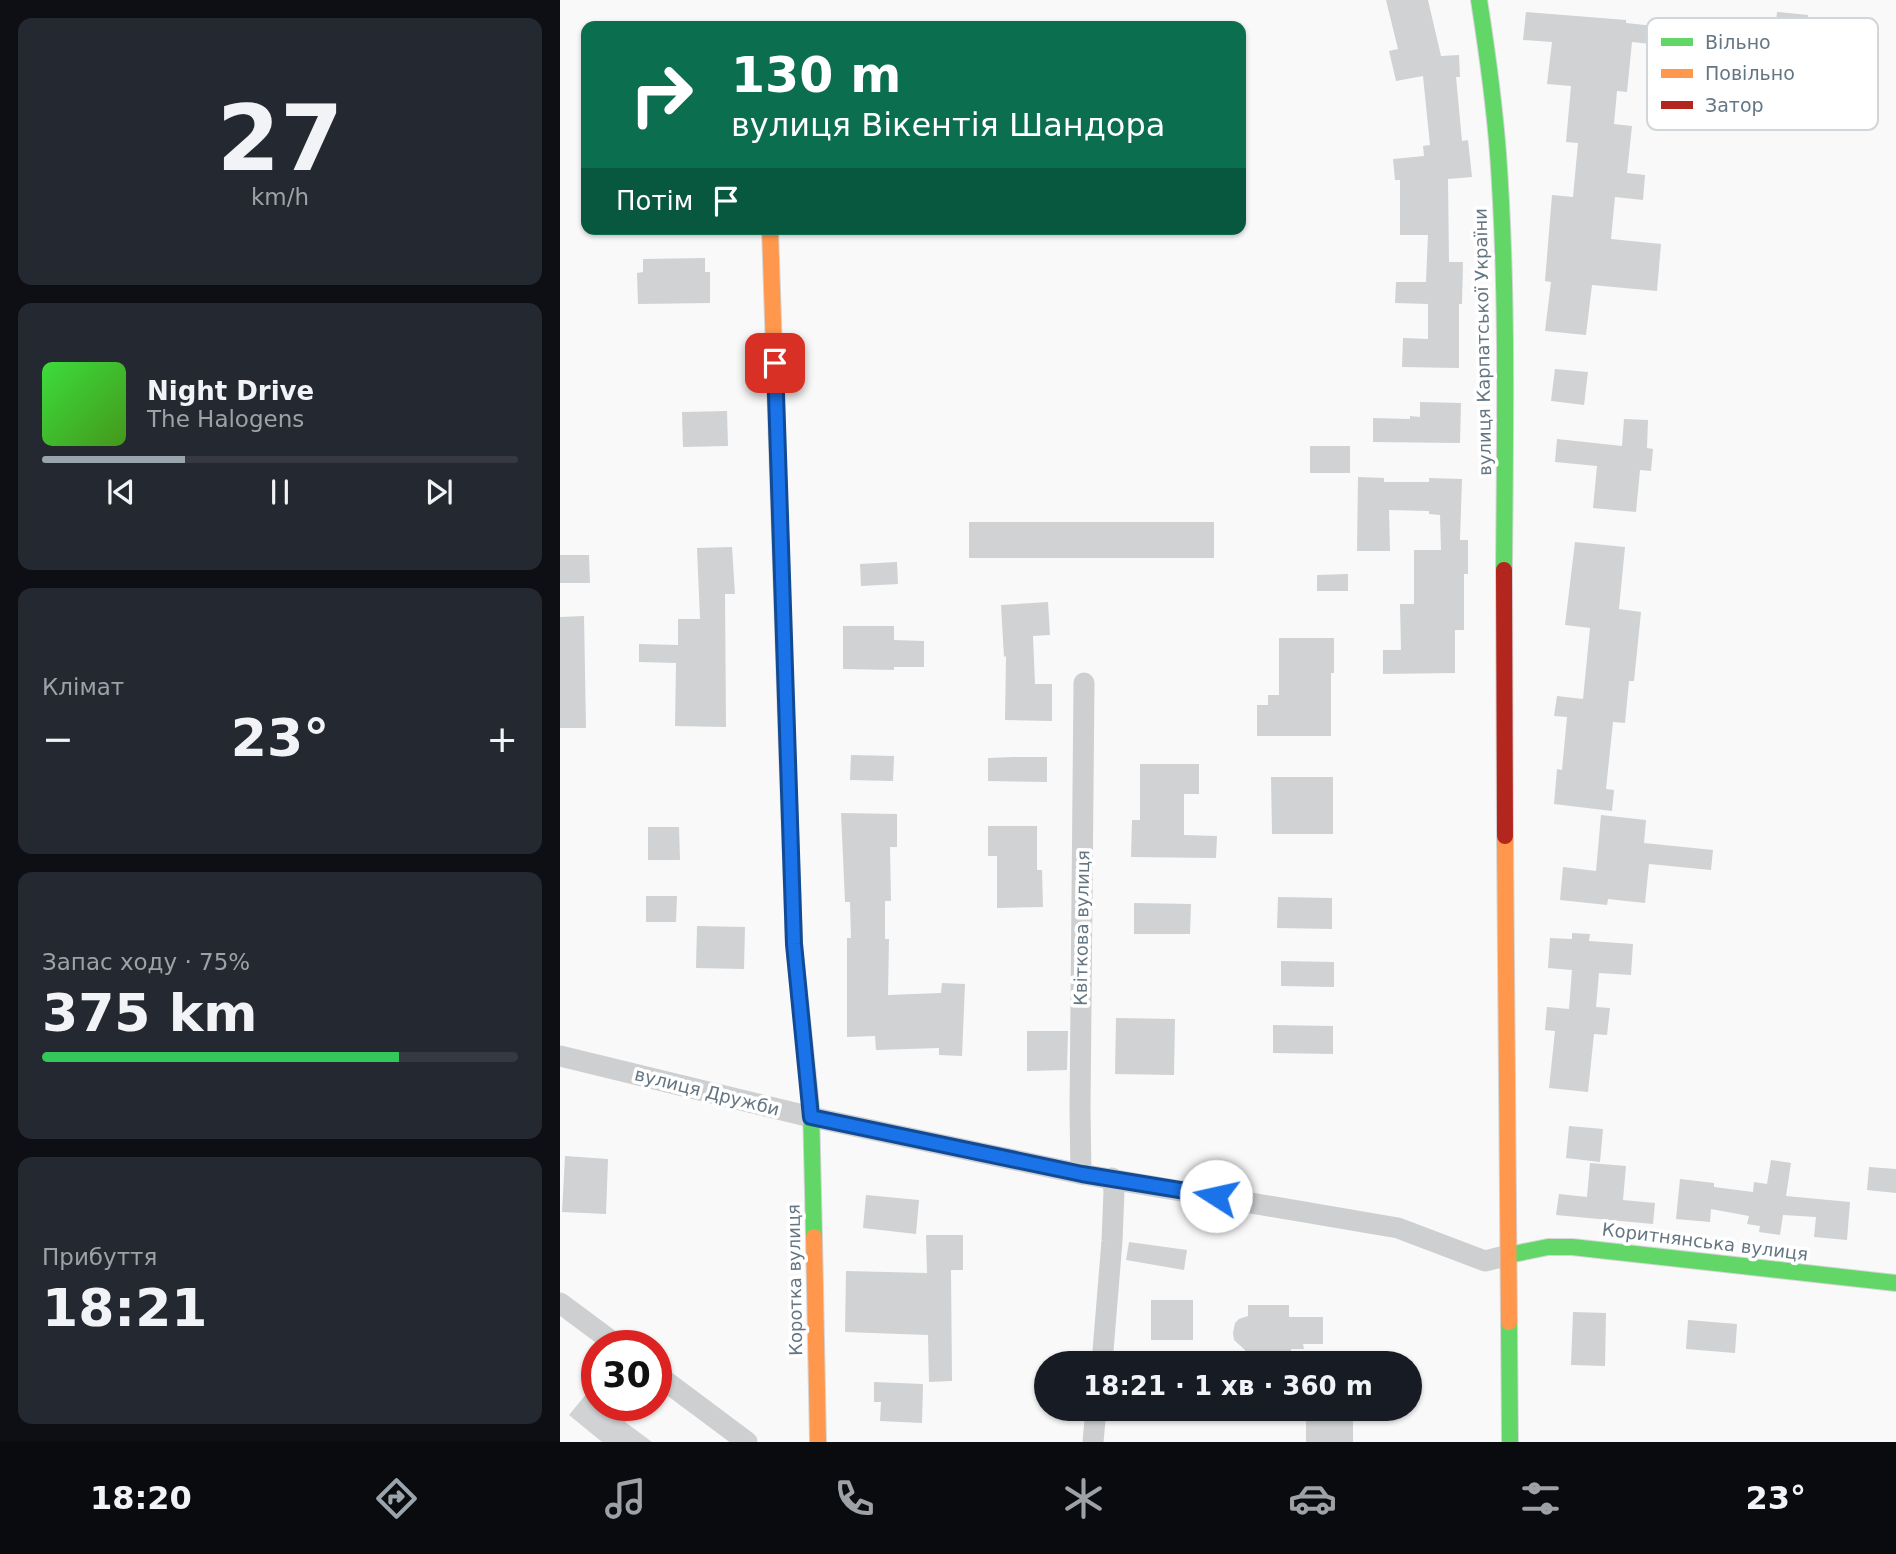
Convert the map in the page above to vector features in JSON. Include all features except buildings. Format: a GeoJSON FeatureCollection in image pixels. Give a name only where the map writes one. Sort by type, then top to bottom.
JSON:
{"type":"FeatureCollection","features":[{"type":"Feature","properties":{"kind":"street","name":"вулиця Карпатської України"},"geometry":{"type":"LineString","coordinates":[[1479,0],[1491,78],[1500,166],[1504,314],[1504,913],[1510,1442]]}},
{"type":"Feature","properties":{"kind":"street","name":"Коротка вулиця"},"geometry":{"type":"LineString","coordinates":[[770,235],[794,944],[811,1117],[818,1442]]}},
{"type":"Feature","properties":{"kind":"street","name":"Квіткова вулиця"},"geometry":{"type":"LineString","coordinates":[[1082,1174],[1080,1096],[1084,683]]}},
{"type":"Feature","properties":{"kind":"street","name":"вулиця Дружби"},"geometry":{"type":"LineString","coordinates":[[560,1056],[811,1117],[1082,1174],[1398,1228],[1485,1261],[1509,1255]]}},
{"type":"Feature","properties":{"kind":"street"},"geometry":{"type":"LineString","coordinates":[[1103,1351],[1112,1241],[1112,1178]]}},
{"type":"Feature","properties":{"kind":"street","name":"Коритнянська вулиця"},"geometry":{"type":"LineString","coordinates":[[1509,1255],[1548,1247],[1572,1247],[1896,1283]]}},
{"type":"Feature","properties":{"kind":"street"},"geometry":{"type":"LineString","coordinates":[[560,1303],[596,1330]]}},
{"type":"Feature","properties":{"kind":"street"},"geometry":{"type":"LineString","coordinates":[[672,1386],[747,1442]]}},
{"type":"Feature","properties":{"kind":"street"},"geometry":{"type":"LineString","coordinates":[[1093,1442],[1095,1421]]}},
{"type":"Feature","properties":{"kind":"traffic: fast"},"geometry":{"type":"LineString","coordinates":[[1479,0],[1494,115],[1501,205],[1505,362],[1504,570]]}},
{"type":"Feature","properties":{"kind":"traffic: fast"},"geometry":{"type":"LineString","coordinates":[[787,747],[794,944],[811,1107],[814,1237]]}},
{"type":"Feature","properties":{"kind":"traffic: fast"},"geometry":{"type":"LineString","coordinates":[[1509,1255],[1548,1247],[1572,1247],[1896,1283]]}},
{"type":"Feature","properties":{"kind":"traffic: fast"},"geometry":{"type":"LineString","coordinates":[[1509,1322],[1510,1442]]}},
{"type":"Feature","properties":{"kind":"traffic: slow"},"geometry":{"type":"LineString","coordinates":[[770,235],[787,747]]}},
{"type":"Feature","properties":{"kind":"traffic: slow"},"geometry":{"type":"LineString","coordinates":[[1505,836],[1509,1322]]}},
{"type":"Feature","properties":{"kind":"traffic: slow"},"geometry":{"type":"LineString","coordinates":[[814,1237],[818,1442]]}},
{"type":"Feature","properties":{"kind":"traffic: jam"},"geometry":{"type":"LineString","coordinates":[[1504,570],[1505,836]]}},
{"type":"Feature","properties":{"kind":"route"},"geometry":{"type":"LineString","coordinates":[[775,363],[794,944],[811,1117],[1082,1174],[1216,1196]]}}]}
